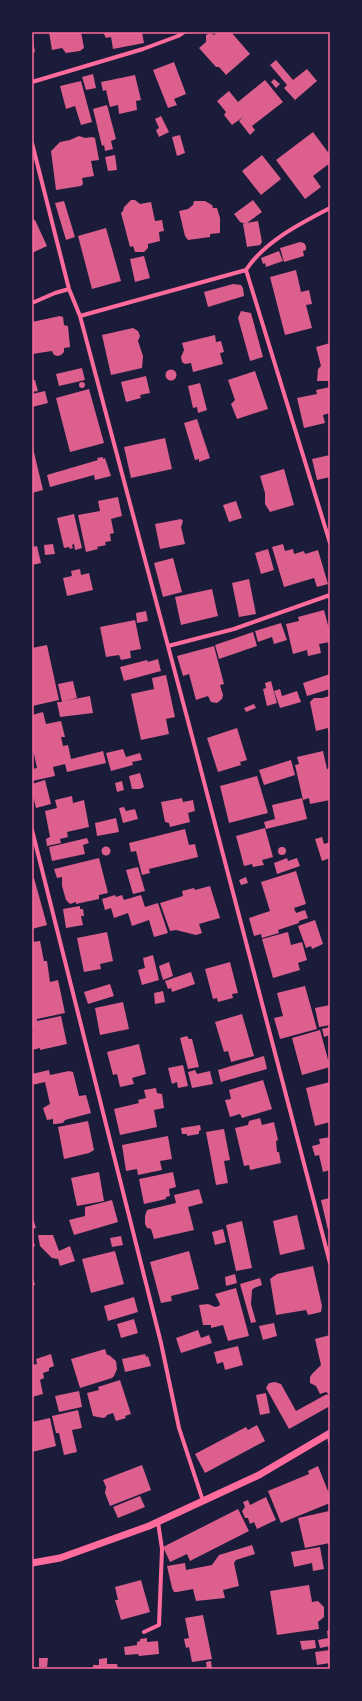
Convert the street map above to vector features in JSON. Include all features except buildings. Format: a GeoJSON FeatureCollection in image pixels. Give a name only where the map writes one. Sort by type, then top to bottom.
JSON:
{"type":"FeatureCollection","features":[{"type":"Feature","properties":{"kind":"street"},"geometry":{"type":"LineString","coordinates":[[32,82],[143,49],[178,36],[184,32]]}},
{"type":"Feature","properties":{"kind":"street"},"geometry":{"type":"LineString","coordinates":[[32,143],[69,289],[80,316],[168,646],[330,1263]]}},
{"type":"Feature","properties":{"kind":"street"},"geometry":{"type":"LineString","coordinates":[[80,316],[246,270],[254,257],[294,227],[330,208]]}},
{"type":"Feature","properties":{"kind":"street"},"geometry":{"type":"LineString","coordinates":[[246,270],[330,543]]}},
{"type":"Feature","properties":{"kind":"street"},"geometry":{"type":"LineString","coordinates":[[32,304],[55,292],[69,289]]}},
{"type":"Feature","properties":{"kind":"street"},"geometry":{"type":"LineString","coordinates":[[168,646],[234,628],[330,595]]}},
{"type":"Feature","properties":{"kind":"street"},"geometry":{"type":"LineString","coordinates":[[32,830],[161,1343],[179,1428],[203,1500]]}},
{"type":"Feature","properties":{"kind":"street"},"geometry":{"type":"LineString","coordinates":[[32,1562],[60,1558],[158,1522],[259,1475],[329,1434],[330,1442]]}},
{"type":"Feature","properties":{"kind":"street"},"geometry":{"type":"LineString","coordinates":[[144,1632],[159,1625],[162,1549],[158,1522]]}}]}
